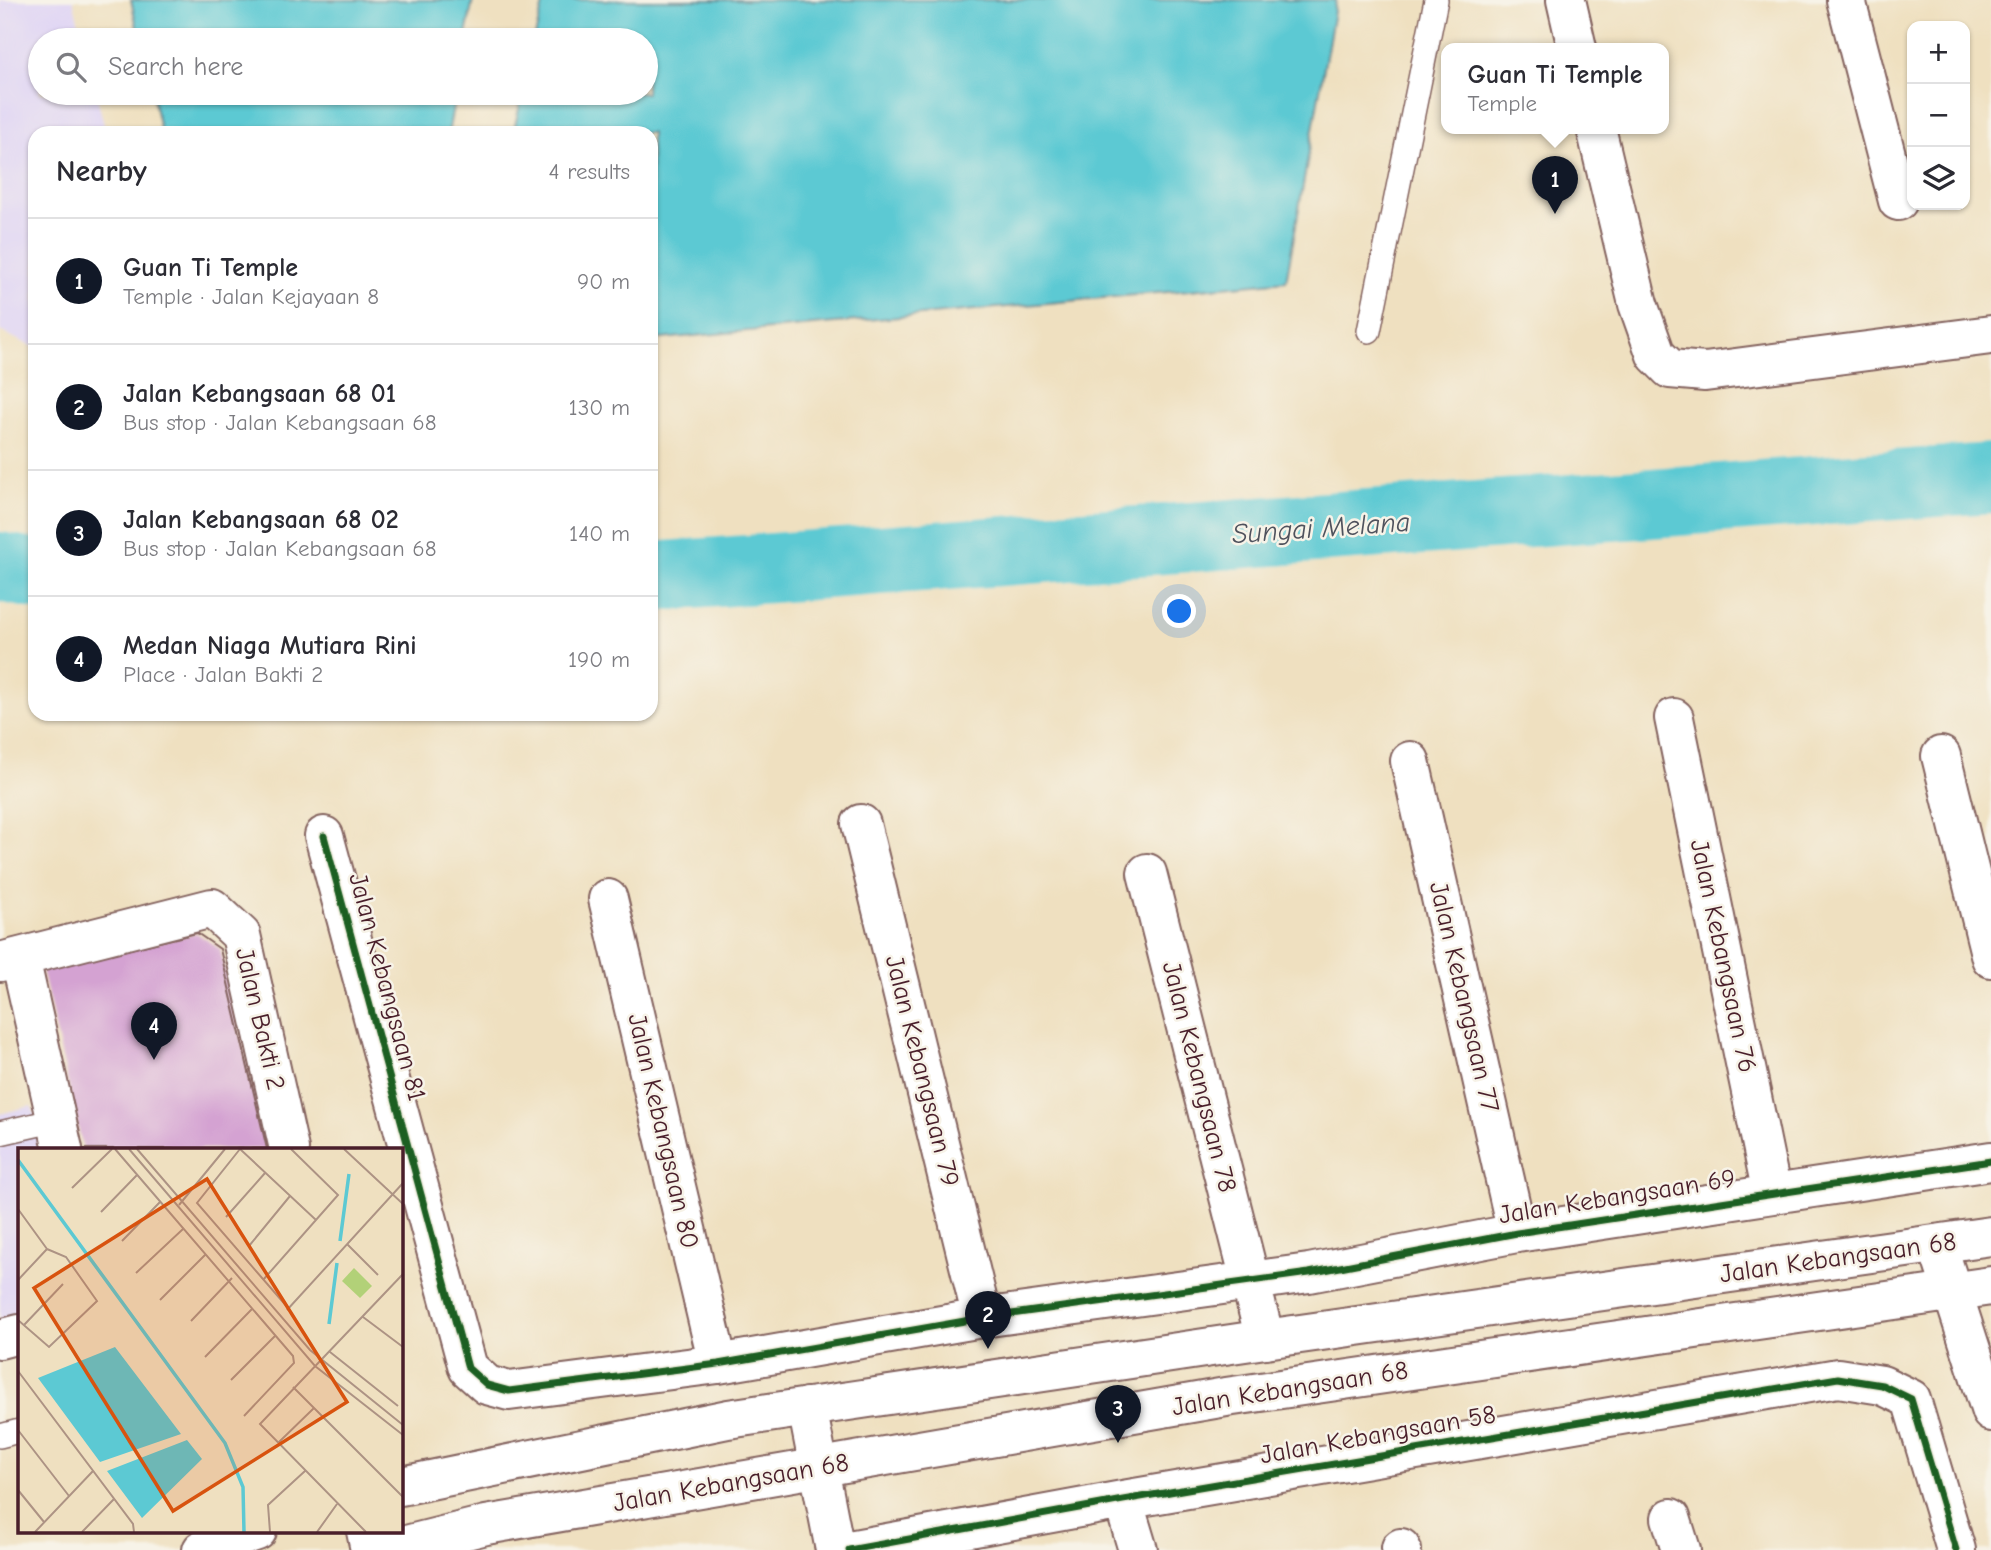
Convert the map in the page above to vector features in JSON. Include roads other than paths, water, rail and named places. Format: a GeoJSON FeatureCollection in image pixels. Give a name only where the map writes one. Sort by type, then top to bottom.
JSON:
{"type":"FeatureCollection","features":[{"type":"Feature","properties":{"kind":"street"},"geometry":{"type":"LineString","coordinates":[[1566,0],[1576,43]]}},
{"type":"Feature","properties":{"kind":"street"},"geometry":{"type":"LineString","coordinates":[[1846,0],[1898,201]]}},
{"type":"Feature","properties":{"kind":"street"},"geometry":{"type":"LineString","coordinates":[[1597,134],[1638,304],[1656,355],[1670,369],[1705,372],[1991,335]]}},
{"type":"Feature","properties":{"kind":"street","name":"Jalan Kebangsaan 76"},"geometry":{"type":"LineString","coordinates":[[1674,718],[1772,1194]]}},
{"type":"Feature","properties":{"kind":"street"},"geometry":{"type":"LineString","coordinates":[[1941,756],[1991,958]]}},
{"type":"Feature","properties":{"kind":"street","name":"Jalan Kebangsaan 77"},"geometry":{"type":"LineString","coordinates":[[1410,761],[1517,1233]]}},
{"type":"Feature","properties":{"kind":"street","name":"Jalan Kebangsaan 79"},"geometry":{"type":"LineString","coordinates":[[861,824],[982,1318]]}},
{"type":"Feature","properties":{"kind":"street","name":"Jalan Kebangsaan 81"},"geometry":{"type":"LineString","coordinates":[[324,836],[468,1368],[487,1385]]}},
{"type":"Feature","properties":{"kind":"street","name":"Jalan Kebangsaan 78"},"geometry":{"type":"LineString","coordinates":[[1147,873],[1265,1339]]}},
{"type":"Feature","properties":{"kind":"street","name":"Jalan Kebangsaan 80"},"geometry":{"type":"LineString","coordinates":[[608,899],[718,1364]]}},
{"type":"Feature","properties":{"kind":"street","name":"Jalan Bakti 2"},"geometry":{"type":"LineString","coordinates":[[10,960],[212,908],[241,935],[289,1148]]}},
{"type":"Feature","properties":{"kind":"street"},"geometry":{"type":"LineString","coordinates":[[10,960],[60,1135]]}},
{"type":"Feature","properties":{"kind":"street","name":"Jalan Kebangsaan 69"},"geometry":{"type":"LineString","coordinates":[[487,1385],[509,1391],[718,1364],[982,1318],[1309,1273],[1517,1233],[1991,1161]]}},
{"type":"Feature","properties":{"kind":"street","name":"Jalan Kebangsaan 68"},"geometry":{"type":"LineString","coordinates":[[402,1486],[729,1419],[1265,1339],[1991,1236]]}},
{"type":"Feature","properties":{"kind":"street"},"geometry":{"type":"LineString","coordinates":[[1937,1244],[1991,1412]]}},
{"type":"Feature","properties":{"kind":"street","name":"Jalan Kebangsaan 68"},"geometry":{"type":"LineString","coordinates":[[386,1550],[473,1537],[819,1468],[1226,1397],[1991,1286]]}},
{"type":"Feature","properties":{"kind":"street"},"geometry":{"type":"LineString","coordinates":[[0,1339],[18,1334]]}},
{"type":"Feature","properties":{"kind":"street","name":"Jalan Kebangsaan 58"},"geometry":{"type":"LineString","coordinates":[[849,1550],[1123,1500],[1838,1378],[1882,1385],[1911,1399],[1956,1550]]}},
{"type":"Feature","properties":{"kind":"street"},"geometry":{"type":"LineString","coordinates":[[807,1407],[835,1550]]}},
{"type":"Feature","properties":{"kind":"street"},"geometry":{"type":"LineString","coordinates":[[1123,1500],[1138,1550]]}},
{"type":"Feature","properties":{"kind":"street"},"geometry":{"type":"LineString","coordinates":[[202,1550],[254,1532]]}},
{"type":"Feature","properties":{"kind":"street"},"geometry":{"type":"LineString","coordinates":[[366,1532],[370,1550]]}},
{"type":"Feature","properties":{"kind":"lane"},"geometry":{"type":"LineString","coordinates":[[1369,331],[1436,0]]}},
{"type":"Feature","properties":{"kind":"lane"},"geometry":{"type":"LineString","coordinates":[[0,1133],[60,1135]]}},
{"type":"Feature","properties":{"kind":"lane"},"geometry":{"type":"LineString","coordinates":[[0,1436],[18,1431]]}},
{"type":"Feature","properties":{"kind":"water"},"geometry":{"type":"Polygon","coordinates":[[[131,0],[473,0],[467,28],[137,28],[131,0]]]}},
{"type":"Feature","properties":{"kind":"water"},"geometry":{"type":"Polygon","coordinates":[[[544,0],[1336,0],[1286,281],[658,339],[658,126],[515,126],[520,105],[658,105],[658,28],[537,28],[544,0]]]}},
{"type":"Feature","properties":{"kind":"water"},"geometry":{"type":"Polygon","coordinates":[[[155,105],[454,105],[449,126],[159,126],[155,105]]]}},
{"type":"Feature","properties":{"kind":"waterway","name":"Sungai Melana"},"geometry":{"type":"LineString","coordinates":[[658,576],[1991,478]]}},
{"type":"Feature","properties":{"kind":"waterway","name":"Sungai Melana"},"geometry":{"type":"LineString","coordinates":[[0,567],[28,573]]}},
{"type":"Feature","properties":{"kind":"place","name":"Guan Ti Temple"},"geometry":{"type":"Point","coordinates":[1555,214]}},
{"type":"Feature","properties":{"kind":"place","name":"Medan Niaga Mutiara Rini"},"geometry":{"type":"Point","coordinates":[154,1060]}},
{"type":"Feature","properties":{"kind":"place","name":"Jalan Kebangsaan 68 01"},"geometry":{"type":"Point","coordinates":[988,1349]}},
{"type":"Feature","properties":{"kind":"place","name":"Jalan Kebangsaan 68 02"},"geometry":{"type":"Point","coordinates":[1118,1443]}}]}
